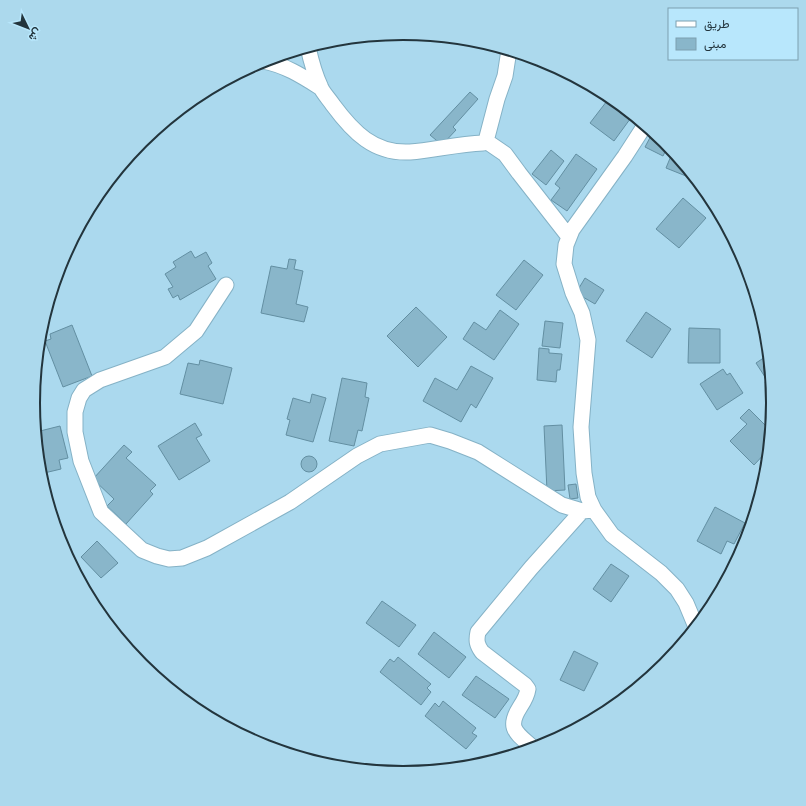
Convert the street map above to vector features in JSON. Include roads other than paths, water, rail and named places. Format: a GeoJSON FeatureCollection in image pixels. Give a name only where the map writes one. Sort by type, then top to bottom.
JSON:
{"type":"FeatureCollection","features":[{"type":"Feature","properties":{"kind":"street"},"geometry":{"type":"LineString","coordinates":[[309,52],[312,66],[321,88],[345,121],[360,136],[377,147],[409,152],[482,143],[486,141]]}},
{"type":"Feature","properties":{"kind":"street"},"geometry":{"type":"LineString","coordinates":[[486,141],[505,76],[508,55]]}},
{"type":"Feature","properties":{"kind":"street"},"geometry":{"type":"LineString","coordinates":[[274,64],[296,72],[321,88]]}},
{"type":"Feature","properties":{"kind":"street"},"geometry":{"type":"LineString","coordinates":[[528,744],[513,727],[517,712],[527,695],[528,690],[525,685],[482,652],[477,645],[476,639],[478,632],[532,568],[588,510],[581,427],[588,340],[582,313],[573,293],[564,264],[566,245],[572,230],[642,130]]}},
{"type":"Feature","properties":{"kind":"street"},"geometry":{"type":"LineString","coordinates":[[486,141],[505,154],[569,237]]}},
{"type":"Feature","properties":{"kind":"street"},"geometry":{"type":"LineString","coordinates":[[226,285],[196,331],[165,357],[100,380],[84,390],[79,398],[75,412],[75,432],[81,461],[101,512],[142,550],[169,559],[182,558],[201,550],[290,502],[357,456],[380,444],[430,435],[478,452],[562,505],[588,510],[612,534],[661,573],[677,589],[686,603],[693,621]]}}]}
